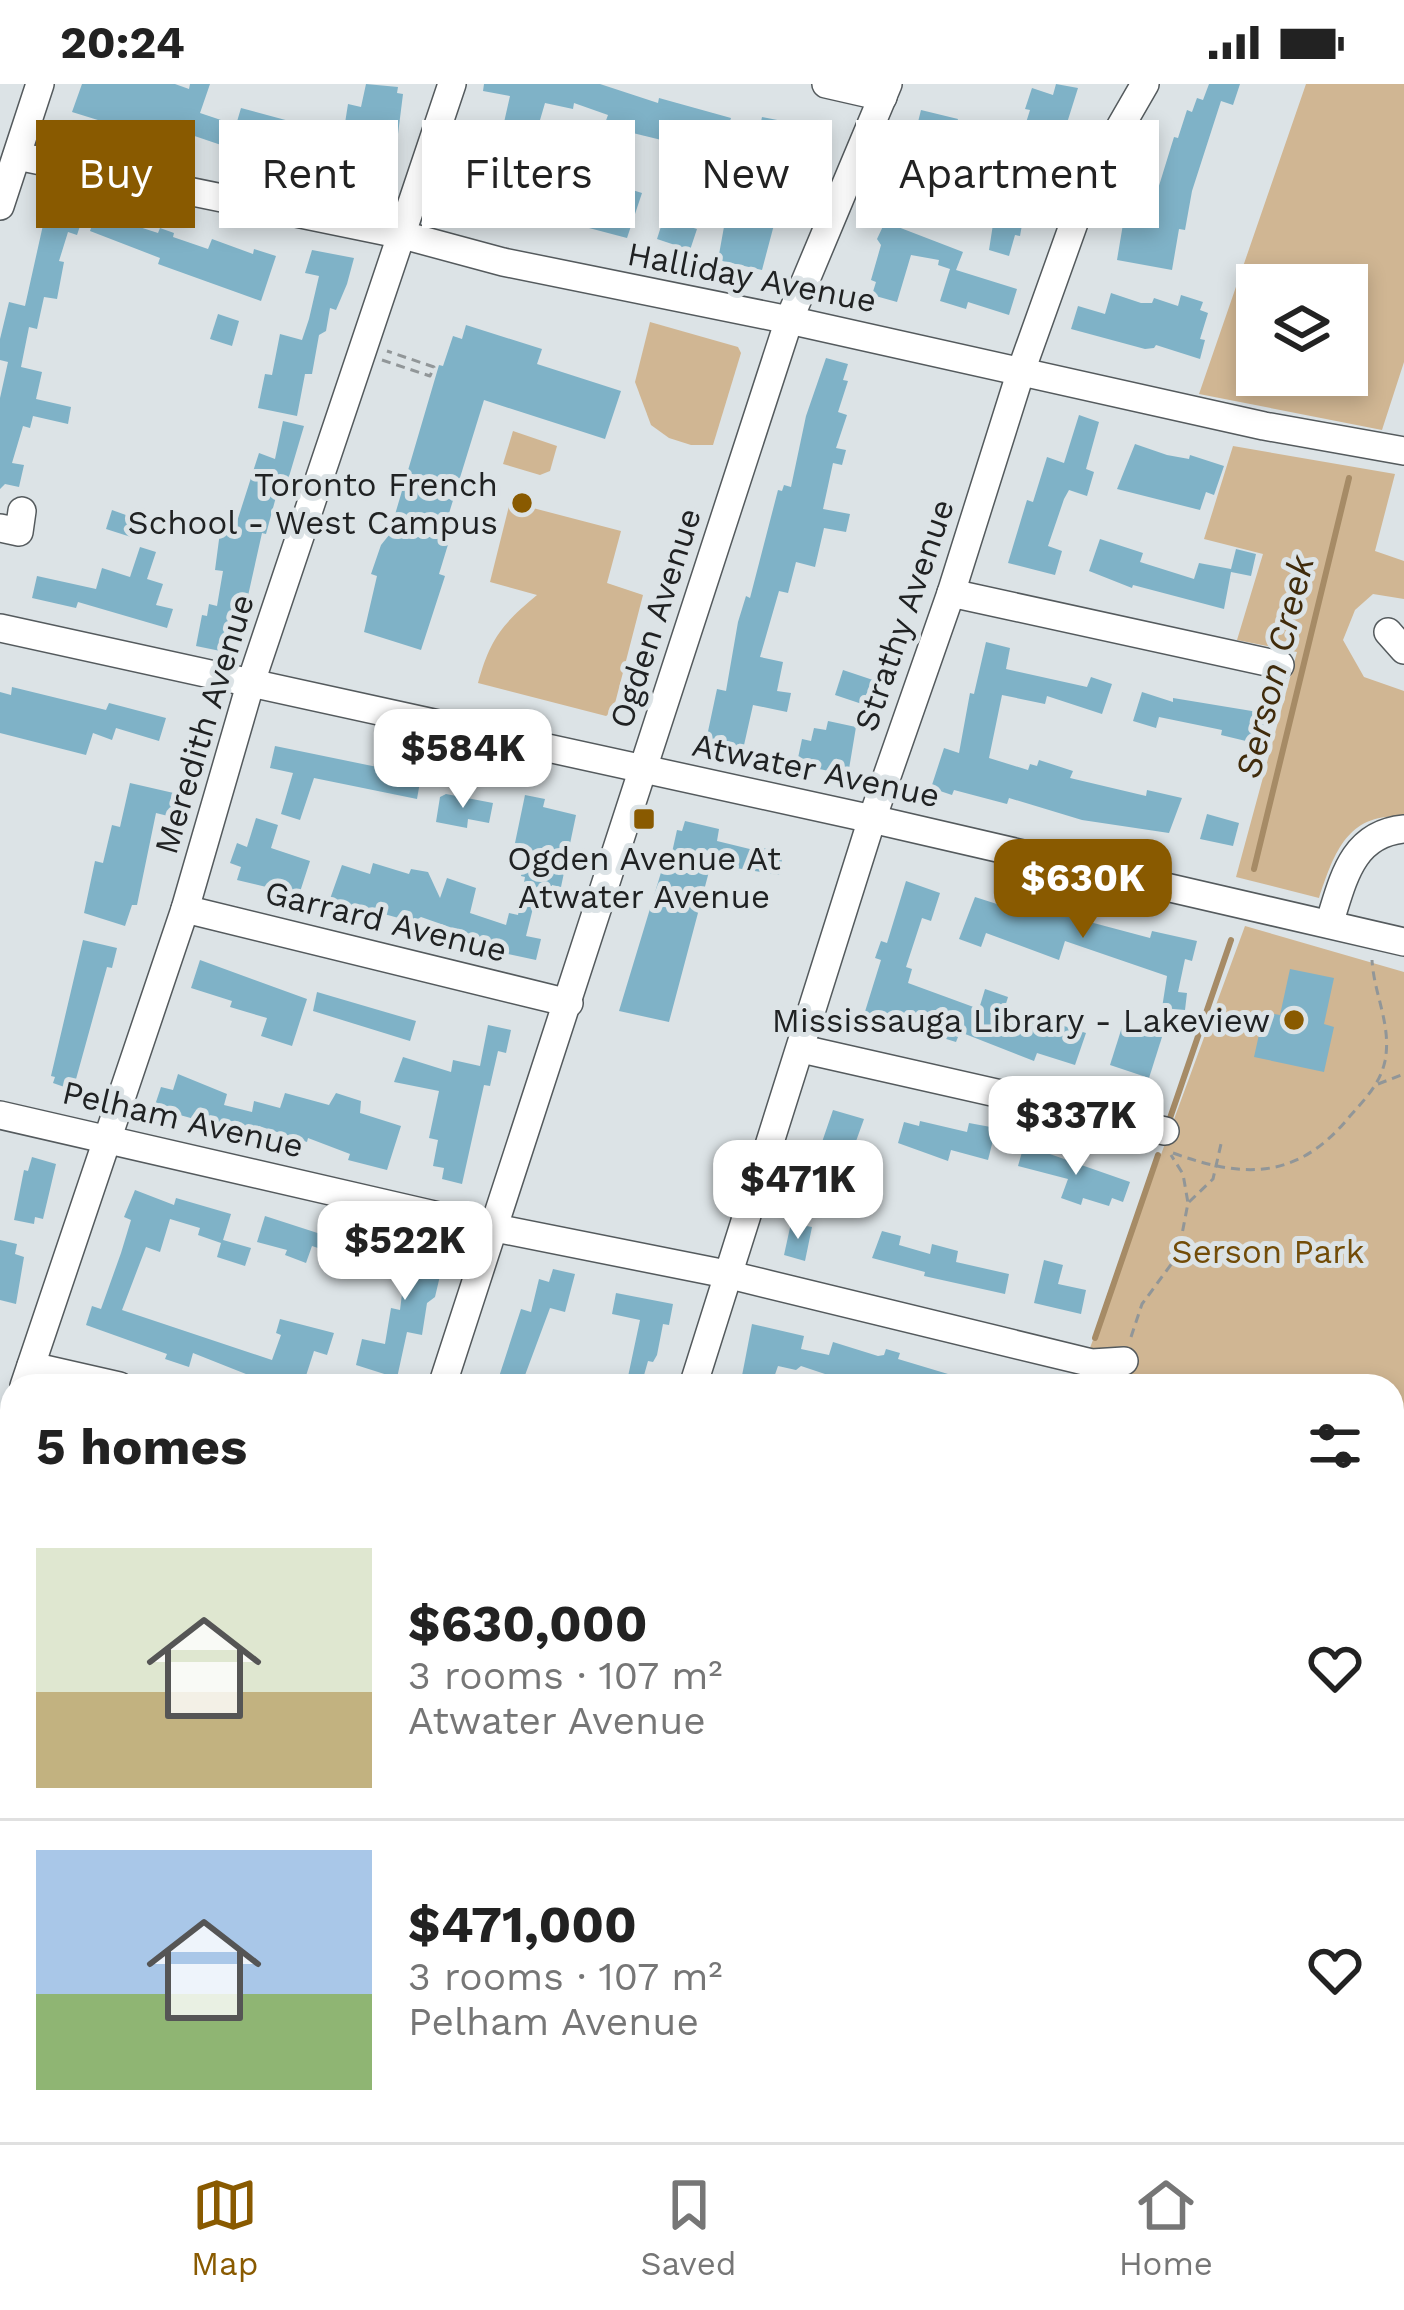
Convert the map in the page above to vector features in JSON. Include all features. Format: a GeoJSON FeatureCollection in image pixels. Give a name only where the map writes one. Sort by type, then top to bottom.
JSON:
{"type":"FeatureCollection","features":[{"type":"Feature","properties":{"kind":"street"},"geometry":{"type":"LineString","coordinates":[[0,206],[40,84]]}},
{"type":"Feature","properties":{"kind":"street","name":"Meredith Avenue"},"geometry":{"type":"LineString","coordinates":[[28,1374],[185,909],[250,685],[452,84]]}},
{"type":"Feature","properties":{"kind":"street"},"geometry":{"type":"LineString","coordinates":[[826,84],[886,90]]}},
{"type":"Feature","properties":{"kind":"street","name":"Strathy Avenue"},"geometry":{"type":"LineString","coordinates":[[697,1374],[872,819],[951,593],[1021,371],[1089,181],[1145,84]]}},
{"type":"Feature","properties":{"kind":"street","name":"Ogden Avenue"},"geometry":{"type":"LineString","coordinates":[[446,1374],[790,320],[886,90]]}},
{"type":"Feature","properties":{"kind":"street","name":"Halliday Avenue"},"geometry":{"type":"LineString","coordinates":[[16,156],[403,236],[503,262],[790,320],[1264,426],[1404,451]]}},
{"type":"Feature","properties":{"kind":"street"},"geometry":{"type":"LineString","coordinates":[[951,593],[1280,665]]}},
{"type":"Feature","properties":{"kind":"street","name":"Atwater Avenue"},"geometry":{"type":"LineString","coordinates":[[0,628],[872,819],[1404,942]]}},
{"type":"Feature","properties":{"kind":"street"},"geometry":{"type":"LineString","coordinates":[[1329,924],[1350,860],[1381,833],[1404,829]]}},
{"type":"Feature","properties":{"kind":"street","name":"Garrard Avenue"},"geometry":{"type":"LineString","coordinates":[[185,909],[569,1003]]}},
{"type":"Feature","properties":{"kind":"street"},"geometry":{"type":"LineString","coordinates":[[802,1049],[1165,1131]]}},
{"type":"Feature","properties":{"kind":"street","name":"Pelham Avenue"},"geometry":{"type":"LineString","coordinates":[[0,1115],[495,1228],[726,1274],[1092,1363],[1124,1360]]}},
{"type":"Feature","properties":{"kind":"path"},"geometry":{"type":"LineString","coordinates":[[365,349],[434,368],[430,376],[365,349]]}},
{"type":"Feature","properties":{"kind":"path"},"geometry":{"type":"LineString","coordinates":[[1124,1360],[1142,1304],[1178,1255],[1188,1203],[1183,1174],[1169,1151],[1216,1168],[1258,1172],[1304,1158],[1335,1135],[1377,1084],[1384,1063],[1386,1022],[1373,981],[1372,958]]}},
{"type":"Feature","properties":{"kind":"path"},"geometry":{"type":"LineString","coordinates":[[1377,1084],[1404,1074]]}},
{"type":"Feature","properties":{"kind":"path"},"geometry":{"type":"LineString","coordinates":[[1188,1203],[1213,1179],[1221,1144]]}},
{"type":"Feature","properties":{"kind":"green space"},"geometry":{"type":"Polygon","coordinates":[[[1306,84],[1404,84],[1404,362],[1382,430],[1199,394],[1236,287],[1236,396],[1368,396],[1368,264],[1244,264],[1306,84]]]}},
{"type":"Feature","properties":{"kind":"green space"},"geometry":{"type":"Polygon","coordinates":[[[650,322],[738,347],[741,353],[713,445],[669,438],[651,425],[635,382],[650,322]]]}},
{"type":"Feature","properties":{"kind":"green space"},"geometry":{"type":"Polygon","coordinates":[[[513,431],[557,446],[550,471],[540,475],[503,464],[513,431]]]}},
{"type":"Feature","properties":{"kind":"green space"},"geometry":{"type":"Polygon","coordinates":[[[1233,446],[1395,474],[1375,551],[1404,561],[1404,599],[1373,594],[1355,610],[1343,640],[1364,677],[1404,691],[1404,817],[1369,821],[1356,829],[1337,852],[1319,898],[1236,877],[1297,652],[1237,640],[1263,554],[1204,539],[1233,446]]]}},
{"type":"Feature","properties":{"kind":"green space"},"geometry":{"type":"Polygon","coordinates":[[[510,502],[621,531],[607,583],[643,595],[613,711],[606,716],[478,683],[499,633],[537,595],[490,582],[510,502]]]}},
{"type":"Feature","properties":{"kind":"green space","name":"Serson Park"},"geometry":{"type":"Polygon","coordinates":[[[1245,926],[1404,972],[1404,1374],[1080,1374],[1245,926]]]}},
{"type":"Feature","properties":{"kind":"building"},"geometry":{"type":"Polygon","coordinates":[[[82,84],[175,84],[189,89],[190,84],[210,84],[200,113],[221,120],[219,144],[195,136],[195,120],[98,120],[72,112],[82,84]]]}},
{"type":"Feature","properties":{"kind":"building"},"geometry":{"type":"Polygon","coordinates":[[[366,84],[398,87],[397,93],[403,94],[398,134],[398,120],[345,120],[348,104],[361,107],[366,84]]]}},
{"type":"Feature","properties":{"kind":"building"},"geometry":{"type":"Polygon","coordinates":[[[484,84],[600,84],[658,103],[659,98],[731,118],[659,120],[659,139],[635,134],[635,120],[606,120],[608,115],[574,103],[573,109],[545,103],[540,120],[505,120],[510,96],[483,91],[484,84]]]}},
{"type":"Feature","properties":{"kind":"building"},"geometry":{"type":"Polygon","coordinates":[[[1056,84],[1078,88],[1068,120],[1027,120],[1032,88],[1053,95],[1056,84]]]}},
{"type":"Feature","properties":{"kind":"building"},"geometry":{"type":"Polygon","coordinates":[[[1209,84],[1240,84],[1233,105],[1221,101],[1192,191],[1185,230],[1179,229],[1172,270],[1117,260],[1122,228],[1159,228],[1159,186],[1174,137],[1178,138],[1187,110],[1192,112],[1197,98],[1203,100],[1209,84]]]}},
{"type":"Feature","properties":{"kind":"building"},"geometry":{"type":"Polygon","coordinates":[[[241,108],[285,120],[237,120],[241,108]]]}},
{"type":"Feature","properties":{"kind":"building"},"geometry":{"type":"Polygon","coordinates":[[[921,110],[958,119],[958,120],[918,120],[921,110]]]}},
{"type":"Feature","properties":{"kind":"building"},"geometry":{"type":"Polygon","coordinates":[[[42,228],[79,228],[77,235],[68,232],[59,261],[64,262],[57,299],[44,297],[37,329],[29,327],[21,367],[42,372],[36,399],[71,407],[68,424],[33,416],[30,428],[23,426],[12,463],[24,465],[19,487],[5,484],[0,489],[0,398],[8,362],[0,360],[0,339],[9,302],[25,306],[42,228]]]}},
{"type":"Feature","properties":{"kind":"building"},"geometry":{"type":"Polygon","coordinates":[[[142,228],[158,233],[160,228],[208,249],[212,239],[253,254],[254,249],[276,256],[261,301],[158,264],[160,258],[90,231],[142,228]]]}},
{"type":"Feature","properties":{"kind":"building"},"geometry":{"type":"Polygon","coordinates":[[[589,228],[630,228],[627,238],[589,228]]]}},
{"type":"Feature","properties":{"kind":"building"},"geometry":{"type":"Polygon","coordinates":[[[660,228],[697,229],[690,250],[657,239],[660,228]]]}},
{"type":"Feature","properties":{"kind":"building"},"geometry":{"type":"Polygon","coordinates":[[[724,228],[773,228],[762,270],[718,260],[724,228]]]}},
{"type":"Feature","properties":{"kind":"building"},"geometry":{"type":"Polygon","coordinates":[[[882,228],[901,228],[963,252],[956,270],[1017,289],[1009,315],[968,302],[966,309],[940,301],[950,269],[938,265],[939,260],[911,255],[897,302],[872,295],[876,282],[871,280],[881,245],[877,239],[882,228]]]}},
{"type":"Feature","properties":{"kind":"building"},"geometry":{"type":"Polygon","coordinates":[[[992,228],[1021,228],[1009,256],[989,250],[992,228]]]}},
{"type":"Feature","properties":{"kind":"building"},"geometry":{"type":"Polygon","coordinates":[[[312,250],[354,258],[347,284],[336,310],[330,308],[326,331],[319,335],[297,416],[258,408],[265,374],[272,375],[280,334],[302,340],[319,276],[305,273],[312,250]]]}},
{"type":"Feature","properties":{"kind":"building"},"geometry":{"type":"Polygon","coordinates":[[[1111,293],[1141,303],[1152,303],[1154,298],[1178,306],[1181,295],[1203,302],[1200,310],[1208,313],[1200,359],[1156,345],[1145,349],[1071,329],[1078,306],[1105,314],[1111,293]]]}},
{"type":"Feature","properties":{"kind":"building"},"geometry":{"type":"Polygon","coordinates":[[[218,314],[239,321],[232,346],[210,339],[218,314]]]}},
{"type":"Feature","properties":{"kind":"building"},"geometry":{"type":"Polygon","coordinates":[[[466,325],[542,349],[537,364],[621,391],[605,439],[484,400],[442,536],[450,538],[439,574],[445,576],[421,650],[364,632],[377,576],[371,574],[389,535],[439,365],[443,366],[453,336],[462,339],[466,325]]]}},
{"type":"Feature","properties":{"kind":"building"},"geometry":{"type":"Polygon","coordinates":[[[826,358],[848,364],[838,412],[847,415],[836,448],[846,450],[842,465],[833,463],[823,509],[850,514],[846,532],[824,528],[815,567],[796,562],[788,593],[779,591],[760,657],[783,662],[777,691],[791,693],[787,712],[753,705],[740,763],[703,755],[717,689],[726,691],[738,622],[746,596],[750,598],[778,490],[791,487],[806,416],[826,358]]]}},
{"type":"Feature","properties":{"kind":"building"},"geometry":{"type":"Polygon","coordinates":[[[1079,415],[1099,422],[1086,469],[1094,472],[1087,496],[1069,490],[1064,499],[1048,546],[1062,551],[1055,575],[1008,563],[1027,500],[1033,502],[1047,457],[1064,463],[1079,415]]]}},
{"type":"Feature","properties":{"kind":"building"},"geometry":{"type":"Polygon","coordinates":[[[283,421],[304,426],[288,480],[280,482],[266,534],[262,533],[235,654],[196,646],[202,615],[207,616],[209,604],[217,606],[223,571],[215,570],[220,532],[233,534],[259,453],[275,459],[283,421]]]}},
{"type":"Feature","properties":{"kind":"building"},"geometry":{"type":"Polygon","coordinates":[[[1135,444],[1224,466],[1214,495],[1206,492],[1200,510],[1117,489],[1135,444]]]}},
{"type":"Feature","properties":{"kind":"building"},"geometry":{"type":"Polygon","coordinates":[[[112,510],[137,519],[131,537],[106,529],[112,510]]]}},
{"type":"Feature","properties":{"kind":"building"},"geometry":{"type":"Polygon","coordinates":[[[1100,539],[1143,553],[1140,562],[1194,579],[1199,563],[1231,569],[1236,549],[1256,554],[1251,576],[1231,572],[1224,609],[1132,588],[1089,571],[1100,539]]]}},
{"type":"Feature","properties":{"kind":"building"},"geometry":{"type":"Polygon","coordinates":[[[140,547],[156,552],[147,579],[163,584],[156,605],[173,609],[167,628],[78,602],[76,608],[32,598],[37,576],[96,589],[102,568],[130,577],[140,547]]]}},
{"type":"Feature","properties":{"kind":"building"},"geometry":{"type":"Polygon","coordinates":[[[986,642],[1010,648],[1006,669],[1087,687],[1091,677],[1112,684],[1102,714],[1047,696],[1045,704],[1002,695],[989,758],[1028,770],[1039,760],[1073,771],[1070,778],[1146,796],[1147,790],[1182,798],[1169,833],[1082,820],[1009,798],[1007,804],[931,788],[944,748],[959,753],[986,642]]]}},
{"type":"Feature","properties":{"kind":"building"},"geometry":{"type":"Polygon","coordinates":[[[843,670],[873,680],[865,705],[835,695],[843,670]]]}},
{"type":"Feature","properties":{"kind":"building"},"geometry":{"type":"Polygon","coordinates":[[[12,687],[106,710],[109,703],[166,718],[159,741],[116,728],[112,740],[93,733],[86,755],[0,733],[0,692],[11,695],[12,687]]]}},
{"type":"Feature","properties":{"kind":"building"},"geometry":{"type":"Polygon","coordinates":[[[1142,692],[1173,702],[1173,698],[1270,714],[1262,762],[1246,759],[1250,742],[1221,735],[1222,730],[1159,717],[1156,728],[1133,721],[1142,692]]]}},
{"type":"Feature","properties":{"kind":"building"},"geometry":{"type":"Polygon","coordinates":[[[828,721],[856,727],[848,775],[805,766],[806,759],[798,758],[802,739],[811,741],[814,728],[826,730],[828,721]]]}},
{"type":"Feature","properties":{"kind":"building"},"geometry":{"type":"Polygon","coordinates":[[[275,746],[421,776],[417,799],[314,778],[300,820],[281,814],[293,773],[270,768],[275,746]]]}},
{"type":"Feature","properties":{"kind":"building"},"geometry":{"type":"Polygon","coordinates":[[[130,783],[178,794],[172,817],[156,813],[137,905],[132,905],[125,926],[84,913],[95,861],[103,863],[112,825],[120,827],[130,783]]]}},
{"type":"Feature","properties":{"kind":"building"},"geometry":{"type":"Polygon","coordinates":[[[446,794],[493,803],[489,823],[468,819],[467,828],[436,822],[440,797],[446,794]]]}},
{"type":"Feature","properties":{"kind":"building"},"geometry":{"type":"Polygon","coordinates":[[[525,795],[545,799],[543,807],[576,815],[561,887],[552,885],[548,906],[534,904],[526,936],[541,939],[536,960],[503,953],[504,946],[421,917],[413,922],[330,899],[342,865],[370,874],[373,863],[409,874],[411,869],[428,872],[440,898],[447,878],[476,888],[470,913],[506,925],[509,913],[518,915],[525,877],[521,876],[526,845],[515,843],[525,795]]]}},
{"type":"Feature","properties":{"kind":"building"},"geometry":{"type":"Polygon","coordinates":[[[1207,814],[1239,823],[1233,846],[1200,839],[1207,814]]]}},
{"type":"Feature","properties":{"kind":"building"},"geometry":{"type":"Polygon","coordinates":[[[256,818],[278,825],[271,848],[310,861],[299,895],[237,880],[241,867],[230,863],[237,843],[247,847],[256,818]]]}},
{"type":"Feature","properties":{"kind":"building"},"geometry":{"type":"Polygon","coordinates":[[[685,821],[719,829],[717,841],[783,854],[779,875],[711,864],[669,1022],[619,1011],[666,856],[671,857],[677,830],[682,831],[685,821]]]}},
{"type":"Feature","properties":{"kind":"building"},"geometry":{"type":"Polygon","coordinates":[[[906,881],[940,893],[931,921],[922,918],[906,967],[912,969],[908,983],[979,1009],[985,989],[1008,997],[1004,1010],[1062,1032],[1064,1026],[1086,1033],[1075,1065],[1037,1053],[1034,1061],[960,1032],[956,1042],[863,1018],[881,960],[875,958],[881,941],[887,943],[906,881]]]}},
{"type":"Feature","properties":{"kind":"building"},"geometry":{"type":"Polygon","coordinates":[[[975,897],[1038,917],[1041,909],[1150,938],[1152,931],[1197,941],[1192,961],[1185,959],[1178,992],[1187,993],[1185,1010],[1162,1008],[1167,976],[1065,941],[1059,960],[986,933],[981,947],[959,939],[975,897]]]}},
{"type":"Feature","properties":{"kind":"building"},"geometry":{"type":"Polygon","coordinates":[[[83,940],[117,948],[112,968],[107,967],[73,1090],[53,1083],[51,1076],[83,940]]]}},
{"type":"Feature","properties":{"kind":"building"},"geometry":{"type":"Polygon","coordinates":[[[200,960],[307,999],[292,1046],[261,1036],[267,1018],[191,988],[200,960]]]}},
{"type":"Feature","properties":{"kind":"building","name":"Mississauga Library - Lakeview"},"geometry":{"type":"Polygon","coordinates":[[[1290,969],[1334,978],[1324,1024],[1334,1027],[1324,1072],[1254,1057],[1264,1012],[1280,1015],[1290,969]]]}},
{"type":"Feature","properties":{"kind":"building"},"geometry":{"type":"Polygon","coordinates":[[[317,992],[416,1021],[410,1041],[313,1011],[317,992]]]}},
{"type":"Feature","properties":{"kind":"building"},"geometry":{"type":"Polygon","coordinates":[[[1123,1024],[1162,1037],[1149,1078],[1110,1065],[1123,1024]]]}},
{"type":"Feature","properties":{"kind":"building"},"geometry":{"type":"Polygon","coordinates":[[[488,1025],[511,1030],[506,1053],[498,1051],[490,1086],[484,1085],[462,1184],[442,1179],[444,1168],[433,1166],[438,1140],[429,1138],[439,1091],[394,1082],[403,1057],[451,1072],[453,1060],[480,1066],[488,1025]]]}},
{"type":"Feature","properties":{"kind":"building"},"geometry":{"type":"Polygon","coordinates":[[[178,1074],[227,1094],[224,1105],[252,1112],[254,1101],[280,1108],[285,1093],[329,1105],[336,1093],[361,1101],[360,1113],[401,1126],[387,1170],[348,1160],[350,1154],[308,1138],[307,1142],[259,1126],[257,1136],[154,1108],[161,1087],[173,1090],[178,1074]]]}},
{"type":"Feature","properties":{"kind":"building"},"geometry":{"type":"Polygon","coordinates":[[[833,1110],[864,1119],[832,1208],[808,1201],[815,1179],[810,1177],[833,1110]]]}},
{"type":"Feature","properties":{"kind":"building"},"geometry":{"type":"Polygon","coordinates":[[[920,1121],[967,1132],[969,1123],[996,1128],[988,1160],[951,1150],[948,1161],[898,1143],[904,1122],[919,1126],[920,1121]]]}},
{"type":"Feature","properties":{"kind":"building"},"geometry":{"type":"Polygon","coordinates":[[[1024,1145],[1130,1182],[1123,1202],[1112,1198],[1109,1206],[1083,1198],[1081,1205],[1061,1198],[1068,1179],[1018,1166],[1024,1145]]]}},
{"type":"Feature","properties":{"kind":"building"},"geometry":{"type":"Polygon","coordinates":[[[32,1157],[56,1164],[43,1219],[35,1217],[34,1224],[14,1220],[24,1170],[28,1171],[32,1157]]]}},
{"type":"Feature","properties":{"kind":"building"},"geometry":{"type":"Polygon","coordinates":[[[135,1190],[174,1205],[176,1198],[231,1214],[223,1240],[251,1248],[245,1266],[217,1257],[221,1243],[198,1235],[200,1228],[170,1219],[160,1252],[146,1247],[122,1310],[272,1360],[281,1335],[276,1333],[280,1319],[334,1333],[327,1355],[314,1351],[307,1374],[246,1374],[193,1353],[189,1367],[165,1359],[167,1354],[86,1325],[92,1306],[101,1309],[121,1253],[131,1220],[124,1217],[135,1190]]]}},
{"type":"Feature","properties":{"kind":"building"},"geometry":{"type":"Polygon","coordinates":[[[265,1216],[333,1238],[336,1231],[363,1240],[357,1261],[312,1246],[306,1263],[285,1255],[287,1250],[257,1242],[265,1216]]]}},
{"type":"Feature","properties":{"kind":"building"},"geometry":{"type":"Polygon","coordinates":[[[791,1223],[812,1227],[805,1261],[784,1255],[791,1223]]]}},
{"type":"Feature","properties":{"kind":"building"},"geometry":{"type":"Polygon","coordinates":[[[882,1231],[901,1236],[899,1245],[930,1254],[932,1244],[958,1251],[956,1262],[1009,1274],[1005,1294],[924,1276],[925,1272],[872,1258],[882,1231]]]}},
{"type":"Feature","properties":{"kind":"building"},"geometry":{"type":"Polygon","coordinates":[[[400,1239],[447,1246],[435,1297],[427,1303],[422,1335],[407,1332],[398,1374],[384,1374],[356,1365],[362,1339],[385,1344],[391,1308],[400,1310],[405,1270],[378,1264],[381,1248],[398,1252],[400,1239]]]}},
{"type":"Feature","properties":{"kind":"building"},"geometry":{"type":"Polygon","coordinates":[[[0,1240],[17,1244],[15,1254],[24,1257],[16,1304],[0,1300],[0,1240]]]}},
{"type":"Feature","properties":{"kind":"building"},"geometry":{"type":"Polygon","coordinates":[[[1044,1260],[1063,1265],[1058,1284],[1086,1290],[1081,1314],[1034,1303],[1044,1260]]]}},
{"type":"Feature","properties":{"kind":"building"},"geometry":{"type":"Polygon","coordinates":[[[553,1269],[575,1274],[565,1312],[550,1308],[525,1374],[500,1374],[521,1309],[531,1312],[539,1279],[549,1282],[553,1269]]]}},
{"type":"Feature","properties":{"kind":"building"},"geometry":{"type":"Polygon","coordinates":[[[616,1293],[673,1304],[657,1355],[653,1362],[648,1361],[644,1374],[629,1374],[640,1320],[612,1314],[616,1293]]]}},
{"type":"Feature","properties":{"kind":"building"},"geometry":{"type":"Polygon","coordinates":[[[752,1324],[804,1336],[801,1349],[829,1355],[833,1342],[878,1356],[886,1349],[900,1353],[898,1359],[948,1374],[825,1374],[801,1366],[796,1370],[778,1366],[775,1374],[742,1374],[752,1324]]]}},
{"type":"Feature","properties":{"kind":"waterway","name":"Serson Creek"},"geometry":{"type":"LineString","coordinates":[[1254,869],[1349,478]]}},
{"type":"Feature","properties":{"kind":"waterway","name":"Serson Creek"},"geometry":{"type":"LineString","coordinates":[[1169,1121],[1231,940]]}},
{"type":"Feature","properties":{"kind":"waterway","name":"Serson Creek"},"geometry":{"type":"LineString","coordinates":[[1095,1338],[1158,1155]]}},
{"type":"Feature","properties":{"kind":"place","name":"Toronto French School - West Campus"},"geometry":{"type":"Point","coordinates":[522,503]}},
{"type":"Feature","properties":{"kind":"place","name":"Ogden Avenue At Atwater Avenue"},"geometry":{"type":"Point","coordinates":[644,819]}},
{"type":"Feature","properties":{"kind":"place","name":"Mississauga Library - Lakeview"},"geometry":{"type":"Point","coordinates":[1294,1020]}}]}
